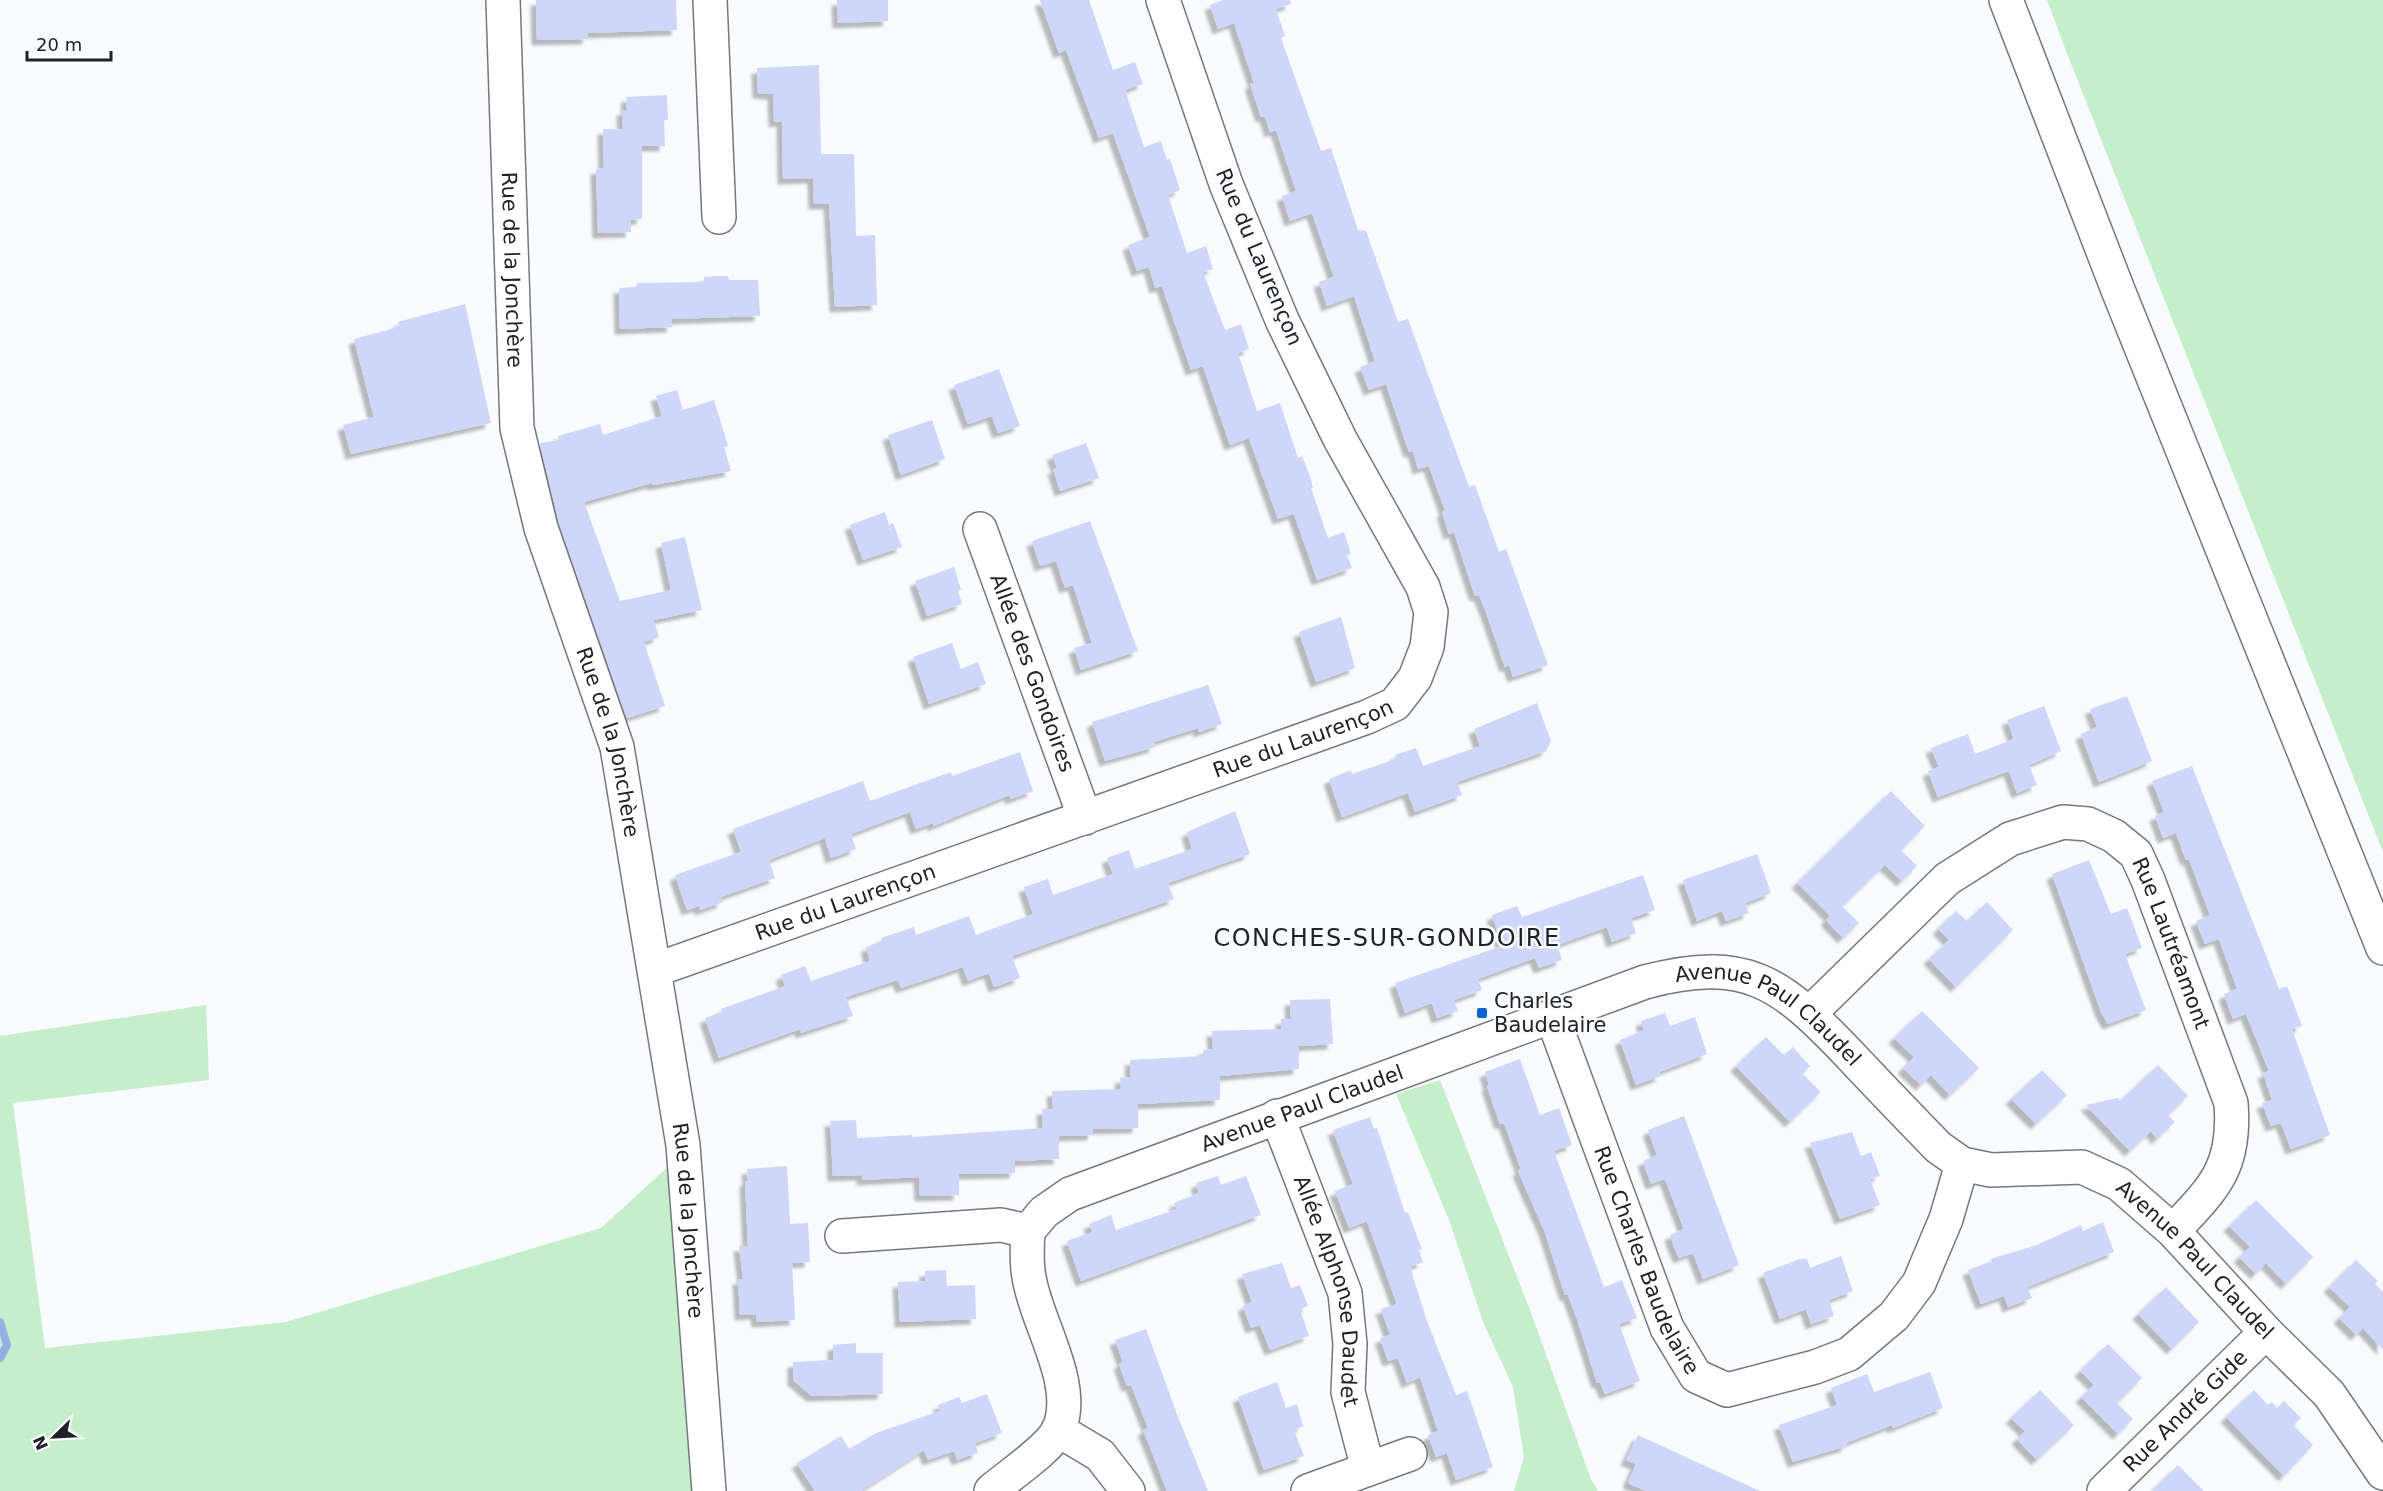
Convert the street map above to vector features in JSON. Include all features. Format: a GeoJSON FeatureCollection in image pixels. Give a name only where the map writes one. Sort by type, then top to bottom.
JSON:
{"type":"FeatureCollection","features":[{"type":"Feature","properties":{"kind":"street","name":"Rue de la Jonchère"},"geometry":{"type":"LineString","coordinates":[[503,0],[517,428],[541,528],[617,747],[685,1166],[709,1491]]}},
{"type":"Feature","properties":{"kind":"street"},"geometry":{"type":"LineString","coordinates":[[710,0],[719,217]]}},
{"type":"Feature","properties":{"kind":"street","name":"Rue du Laurençon"},"geometry":{"type":"LineString","coordinates":[[655,970],[1357,721],[1395,704],[1415,678],[1427,647],[1431,612],[1424,586],[1340,439],[1282,320],[1226,184],[1163,0]]}},
{"type":"Feature","properties":{"kind":"street"},"geometry":{"type":"LineString","coordinates":[[2006,0],[2118,290],[2383,948]]}},
{"type":"Feature","properties":{"kind":"street","name":"Allée des Gondoires"},"geometry":{"type":"LineString","coordinates":[[981,529],[1085,818]]}},
{"type":"Feature","properties":{"kind":"street","name":"Rue Lautréamont"},"geometry":{"type":"LineString","coordinates":[[1810,1013],[1947,879],[2010,840],[2063,822],[2088,824],[2114,836],[2136,854],[2148,880],[2231,1103],[2233,1132],[2228,1159],[2209,1193],[2173,1231]]}},
{"type":"Feature","properties":{"kind":"street","name":"Avenue Paul Claudel"},"geometry":{"type":"LineString","coordinates":[[1028,1231],[1044,1212],[1070,1194],[1645,982],[1681,972],[1718,971],[1751,977],[1781,990],[1810,1013],[1938,1147],[1962,1164],[1991,1170],[2082,1167],[2119,1184],[2173,1231],[2266,1332],[2329,1394],[2383,1473]]}},
{"type":"Feature","properties":{"kind":"street","name":"Rue Charles Baudelaire"},"geometry":{"type":"LineString","coordinates":[[1552,1016],[1667,1328],[1696,1376],[1727,1390],[1815,1367],[1850,1354],[1894,1316],[1919,1282],[1946,1220],[1962,1164]]}},
{"type":"Feature","properties":{"kind":"street","name":"Allée Alphonse Daudet"},"geometry":{"type":"LineString","coordinates":[[1277,1116],[1345,1293],[1350,1344],[1348,1392],[1368,1469]]}},
{"type":"Feature","properties":{"kind":"street"},"geometry":{"type":"LineString","coordinates":[[842,1236],[1001,1225],[1028,1231],[1029,1278],[1059,1372],[1065,1405],[1058,1430],[1047,1443],[991,1491]]}},
{"type":"Feature","properties":{"kind":"street","name":"Rue André Gide"},"geometry":{"type":"LineString","coordinates":[[2104,1491],[2266,1332]]}},
{"type":"Feature","properties":{"kind":"street"},"geometry":{"type":"LineString","coordinates":[[1058,1430],[1100,1455],[1128,1491]]}},
{"type":"Feature","properties":{"kind":"street"},"geometry":{"type":"LineString","coordinates":[[1308,1491],[1410,1454]]}},
{"type":"Feature","properties":{"kind":"green space"},"geometry":{"type":"Polygon","coordinates":[[[2047,0],[2383,0],[2383,852],[2066,51],[2047,0]]]}},
{"type":"Feature","properties":{"kind":"green space"},"geometry":{"type":"Polygon","coordinates":[[[206,1005],[209,1080],[13,1103],[45,1348],[286,1322],[601,1228],[671,1164],[692,1491],[0,1491],[0,1036],[206,1005]]]}},
{"type":"Feature","properties":{"kind":"green space"},"geometry":{"type":"Polygon","coordinates":[[[1440,1080],[1530,1310],[1591,1479],[1598,1491],[1514,1491],[1524,1457],[1513,1387],[1483,1322],[1449,1220],[1396,1094],[1440,1080]]]}},
{"type":"Feature","properties":{"kind":"building"},"geometry":{"type":"Polygon","coordinates":[[[536,0],[676,0],[677,30],[588,33],[588,39],[537,40],[536,0]]]}},
{"type":"Feature","properties":{"kind":"building"},"geometry":{"type":"Polygon","coordinates":[[[837,0],[888,0],[888,21],[838,23],[837,0]]]}},
{"type":"Feature","properties":{"kind":"building"},"geometry":{"type":"Polygon","coordinates":[[[1040,0],[1089,0],[1113,70],[1135,62],[1143,84],[1125,90],[1144,147],[1161,141],[1167,160],[1170,159],[1180,190],[1168,195],[1187,253],[1206,246],[1213,269],[1203,272],[1225,330],[1241,324],[1249,349],[1238,353],[1257,411],[1280,403],[1298,458],[1302,456],[1310,476],[1313,488],[1311,488],[1328,538],[1344,532],[1351,554],[1347,555],[1352,568],[1317,580],[1294,514],[1278,519],[1249,438],[1230,445],[1203,366],[1191,370],[1162,286],[1155,288],[1149,267],[1137,271],[1128,245],[1150,237],[1113,133],[1099,138],[1066,50],[1059,53],[1040,0]]]}},
{"type":"Feature","properties":{"kind":"building"},"geometry":{"type":"Polygon","coordinates":[[[1223,0],[1290,0],[1291,4],[1276,9],[1285,36],[1281,38],[1321,151],[1331,148],[1358,230],[1366,231],[1398,322],[1408,319],[1469,487],[1475,485],[1499,552],[1506,549],[1548,665],[1513,677],[1509,665],[1505,667],[1479,595],[1475,596],[1454,532],[1449,534],[1442,512],[1445,510],[1429,466],[1418,469],[1413,451],[1409,452],[1386,384],[1369,390],[1360,367],[1375,361],[1354,296],[1327,306],[1319,282],[1334,277],[1312,213],[1290,221],[1282,196],[1296,191],[1276,130],[1270,132],[1265,116],[1261,117],[1250,84],[1254,83],[1234,23],[1218,29],[1210,5],[1223,0]]]}},
{"type":"Feature","properties":{"kind":"building"},"geometry":{"type":"Polygon","coordinates":[[[819,65],[821,154],[854,154],[856,236],[875,235],[877,305],[835,307],[829,204],[814,204],[813,178],[783,179],[782,121],[774,122],[773,94],[758,93],[757,68],[819,65]]]}},
{"type":"Feature","properties":{"kind":"building"},"geometry":{"type":"Polygon","coordinates":[[[667,95],[668,120],[664,120],[665,146],[642,146],[642,219],[631,220],[631,232],[598,233],[596,169],[604,168],[603,129],[623,129],[622,110],[627,110],[626,97],[667,95]]]}},
{"type":"Feature","properties":{"kind":"building"},"geometry":{"type":"Polygon","coordinates":[[[728,276],[729,280],[758,280],[760,316],[672,319],[672,327],[620,329],[619,288],[636,287],[637,283],[704,282],[704,277],[728,276]]]}},
{"type":"Feature","properties":{"kind":"building"},"geometry":{"type":"Polygon","coordinates":[[[465,304],[491,423],[351,454],[343,425],[374,417],[354,339],[399,327],[398,322],[465,304]]]}},
{"type":"Feature","properties":{"kind":"building"},"geometry":{"type":"Polygon","coordinates":[[[999,369],[1020,426],[998,433],[992,416],[968,424],[954,385],[999,369]]]}},
{"type":"Feature","properties":{"kind":"building"},"geometry":{"type":"Polygon","coordinates":[[[677,390],[683,410],[714,400],[728,446],[724,447],[731,471],[653,485],[652,483],[584,502],[620,601],[671,590],[661,543],[685,537],[702,610],[654,620],[659,637],[644,642],[665,706],[627,718],[559,523],[540,443],[559,440],[558,436],[600,424],[603,435],[662,416],[656,396],[677,390]]]}},
{"type":"Feature","properties":{"kind":"building"},"geometry":{"type":"Polygon","coordinates":[[[932,420],[945,459],[901,475],[888,435],[932,420]]]}},
{"type":"Feature","properties":{"kind":"building"},"geometry":{"type":"Polygon","coordinates":[[[1086,443],[1099,478],[1060,491],[1053,469],[1057,468],[1052,455],[1086,443]]]}},
{"type":"Feature","properties":{"kind":"building"},"geometry":{"type":"Polygon","coordinates":[[[885,512],[889,525],[893,523],[902,547],[863,560],[850,525],[885,512]]]}},
{"type":"Feature","properties":{"kind":"building"},"geometry":{"type":"Polygon","coordinates":[[[1090,521],[1138,651],[1081,670],[1074,648],[1092,643],[1073,585],[1065,588],[1056,561],[1040,566],[1032,541],[1090,521]]]}},
{"type":"Feature","properties":{"kind":"building"},"geometry":{"type":"Polygon","coordinates":[[[954,567],[961,590],[958,591],[962,604],[927,616],[915,581],[954,567]]]}},
{"type":"Feature","properties":{"kind":"building"},"geometry":{"type":"Polygon","coordinates":[[[1341,617],[1355,668],[1316,682],[1299,632],[1341,617]]]}},
{"type":"Feature","properties":{"kind":"building"},"geometry":{"type":"Polygon","coordinates":[[[952,643],[961,669],[978,662],[986,684],[929,704],[913,657],[952,643]]]}},
{"type":"Feature","properties":{"kind":"building"},"geometry":{"type":"Polygon","coordinates":[[[1208,685],[1222,724],[1199,732],[1198,728],[1154,742],[1155,747],[1105,761],[1092,722],[1208,685]]]}},
{"type":"Feature","properties":{"kind":"building"},"geometry":{"type":"Polygon","coordinates":[[[2127,696],[2152,761],[2099,782],[2081,734],[2097,727],[2090,709],[2127,696]]]}},
{"type":"Feature","properties":{"kind":"building"},"geometry":{"type":"Polygon","coordinates":[[[1537,703],[1551,741],[1546,751],[1457,782],[1462,795],[1415,812],[1408,793],[1342,817],[1329,779],[1351,770],[1352,774],[1396,759],[1395,755],[1416,748],[1423,766],[1480,746],[1474,729],[1537,703]]]}},
{"type":"Feature","properties":{"kind":"building"},"geometry":{"type":"Polygon","coordinates":[[[2044,706],[2061,751],[2029,765],[2037,785],[2017,793],[2009,771],[1938,797],[1928,771],[1939,767],[1931,748],[1968,734],[1975,754],[2014,739],[2007,720],[2044,706]]]}},
{"type":"Feature","properties":{"kind":"building"},"geometry":{"type":"Polygon","coordinates":[[[1020,752],[1033,791],[1011,799],[1009,795],[933,826],[933,823],[916,829],[910,812],[851,834],[856,849],[831,858],[825,838],[769,860],[775,878],[721,897],[723,902],[700,910],[699,906],[687,910],[675,875],[741,852],[733,829],[863,781],[870,801],[951,772],[952,776],[1020,752]]]}},
{"type":"Feature","properties":{"kind":"building"},"geometry":{"type":"Polygon","coordinates":[[[2192,766],[2279,989],[2287,986],[2302,1026],[2292,1029],[2330,1135],[2291,1149],[2281,1123],[2271,1126],[2262,1103],[2272,1100],[2263,1073],[2269,1071],[2246,1014],[2233,1019],[2224,994],[2237,989],[2219,939],[2205,944],[2196,921],[2210,915],[2189,859],[2186,860],[2176,833],[2163,838],[2155,816],[2164,812],[2152,781],[2192,766]]]}},
{"type":"Feature","properties":{"kind":"building"},"geometry":{"type":"Polygon","coordinates":[[[1891,791],[1925,826],[1901,850],[1917,866],[1902,881],[1885,865],[1842,906],[1859,923],[1843,938],[1826,920],[1830,916],[1797,883],[1891,791]]]}},
{"type":"Feature","properties":{"kind":"building"},"geometry":{"type":"Polygon","coordinates":[[[1235,811],[1250,854],[1168,883],[1174,899],[1012,956],[1020,978],[994,987],[989,973],[968,981],[963,967],[901,988],[898,980],[846,997],[853,1016],[801,1033],[800,1029],[719,1058],[705,1018],[722,1012],[721,1009],[785,986],[781,975],[805,966],[811,981],[870,961],[866,947],[882,941],[881,938],[914,927],[916,935],[969,916],[976,935],[1033,914],[1024,887],[1048,879],[1053,895],[1113,874],[1107,858],[1129,850],[1135,869],[1192,849],[1187,832],[1235,811]]]}},
{"type":"Feature","properties":{"kind":"building"},"geometry":{"type":"Polygon","coordinates":[[[1757,854],[1771,893],[1745,903],[1749,913],[1726,921],[1722,911],[1697,921],[1683,880],[1757,854]]]}},
{"type":"Feature","properties":{"kind":"building"},"geometry":{"type":"Polygon","coordinates":[[[2089,860],[2111,914],[2127,908],[2142,948],[2125,954],[2146,1010],[2108,1024],[2101,1012],[2052,874],[2089,860]]]}},
{"type":"Feature","properties":{"kind":"building"},"geometry":{"type":"Polygon","coordinates":[[[1643,875],[1655,910],[1631,918],[1636,933],[1612,942],[1607,927],[1557,945],[1562,960],[1539,968],[1535,958],[1478,979],[1482,990],[1454,1000],[1458,1011],[1437,1018],[1432,1003],[1405,1013],[1395,983],[1502,946],[1492,915],[1517,906],[1522,917],[1643,875]]]}},
{"type":"Feature","properties":{"kind":"building"},"geometry":{"type":"Polygon","coordinates":[[[1987,902],[2013,930],[1956,987],[1929,959],[1949,940],[1938,929],[1956,911],[1967,921],[1987,902]]]}},
{"type":"Feature","properties":{"kind":"building"},"geometry":{"type":"Polygon","coordinates":[[[1330,999],[1333,1044],[1299,1046],[1299,1069],[1220,1076],[1220,1100],[1138,1104],[1138,1128],[1093,1129],[1093,1135],[1059,1136],[1059,1159],[1015,1161],[1015,1173],[959,1174],[959,1195],[920,1196],[919,1177],[862,1180],[862,1175],[833,1176],[830,1121],[856,1120],[857,1138],[912,1135],[912,1137],[1043,1128],[1042,1109],[1053,1109],[1052,1091],[1121,1089],[1120,1078],[1131,1077],[1130,1060],[1203,1056],[1203,1050],[1213,1049],[1212,1031],[1281,1029],[1281,1019],[1291,1019],[1290,1000],[1330,999]]]}},
{"type":"Feature","properties":{"kind":"building"},"geometry":{"type":"Polygon","coordinates":[[[1922,1011],[1979,1068],[1950,1095],[1931,1075],[1921,1085],[1903,1068],[1914,1057],[1894,1038],[1922,1011]]]}},
{"type":"Feature","properties":{"kind":"building"},"geometry":{"type":"Polygon","coordinates":[[[1665,1013],[1670,1026],[1695,1017],[1707,1054],[1659,1072],[1661,1076],[1636,1085],[1620,1040],[1644,1030],[1641,1021],[1665,1013]]]}},
{"type":"Feature","properties":{"kind":"building"},"geometry":{"type":"Polygon","coordinates":[[[1766,1037],[1784,1055],[1793,1047],[1810,1066],[1803,1074],[1821,1092],[1790,1122],[1736,1066],[1766,1037]]]}},
{"type":"Feature","properties":{"kind":"building"},"geometry":{"type":"Polygon","coordinates":[[[1520,1059],[1540,1115],[1559,1108],[1572,1145],[1554,1151],[1604,1287],[1622,1280],[1637,1318],[1619,1324],[1640,1381],[1605,1394],[1600,1382],[1597,1383],[1577,1319],[1568,1295],[1565,1295],[1544,1230],[1518,1171],[1521,1169],[1504,1123],[1500,1124],[1487,1086],[1489,1085],[1485,1072],[1520,1059]]]}},
{"type":"Feature","properties":{"kind":"building"},"geometry":{"type":"Polygon","coordinates":[[[2158,1065],[2188,1096],[2168,1115],[2175,1122],[2157,1139],[2151,1131],[2130,1151],[2086,1105],[2118,1098],[2120,1101],[2158,1065]]]}},
{"type":"Feature","properties":{"kind":"building"},"geometry":{"type":"Polygon","coordinates":[[[2042,1070],[2067,1095],[2036,1124],[2011,1099],[2042,1070]]]}},
{"type":"Feature","properties":{"kind":"building"},"geometry":{"type":"Polygon","coordinates":[[[1684,1116],[1739,1265],[1703,1279],[1693,1253],[1679,1258],[1670,1235],[1684,1229],[1665,1179],[1651,1184],[1643,1161],[1657,1155],[1648,1130],[1684,1116]]]}},
{"type":"Feature","properties":{"kind":"building"},"geometry":{"type":"Polygon","coordinates":[[[1370,1117],[1374,1129],[1377,1128],[1405,1213],[1408,1212],[1422,1250],[1419,1250],[1423,1262],[1410,1267],[1427,1321],[1456,1395],[1467,1391],[1493,1467],[1456,1480],[1447,1453],[1436,1457],[1428,1435],[1438,1431],[1420,1377],[1407,1383],[1398,1358],[1388,1361],[1380,1338],[1390,1335],[1381,1309],[1397,1304],[1367,1221],[1349,1228],[1335,1191],[1353,1184],[1333,1130],[1370,1117]]]}},
{"type":"Feature","properties":{"kind":"building"},"geometry":{"type":"Polygon","coordinates":[[[1852,1132],[1861,1156],[1871,1152],[1880,1176],[1870,1179],[1880,1205],[1840,1219],[1810,1143],[1852,1132]]]}},
{"type":"Feature","properties":{"kind":"building"},"geometry":{"type":"Polygon","coordinates":[[[787,1166],[790,1224],[808,1223],[810,1262],[792,1263],[795,1320],[757,1322],[756,1314],[740,1315],[738,1279],[743,1279],[739,1246],[748,1246],[745,1181],[748,1181],[747,1169],[787,1166]]]}},
{"type":"Feature","properties":{"kind":"building"},"geometry":{"type":"Polygon","coordinates":[[[1218,1176],[1221,1185],[1246,1176],[1261,1215],[1081,1281],[1067,1241],[1092,1232],[1089,1224],[1111,1215],[1116,1230],[1177,1209],[1174,1203],[1199,1193],[1196,1183],[1218,1176]]]}},
{"type":"Feature","properties":{"kind":"building"},"geometry":{"type":"Polygon","coordinates":[[[2256,1200],[2313,1257],[2286,1284],[2266,1263],[2256,1274],[2239,1257],[2250,1247],[2229,1226],[2256,1200]]]}},
{"type":"Feature","properties":{"kind":"building"},"geometry":{"type":"Polygon","coordinates":[[[2103,1222],[2114,1252],[2027,1287],[2032,1298],[2008,1307],[2004,1296],[1981,1304],[1968,1270],[1992,1261],[1990,1259],[2037,1245],[2081,1225],[2083,1231],[2103,1222]]]}},
{"type":"Feature","properties":{"kind":"building"},"geometry":{"type":"Polygon","coordinates":[[[1841,1256],[1853,1291],[1829,1300],[1834,1316],[1811,1324],[1806,1309],[1780,1319],[1763,1273],[1800,1259],[1807,1259],[1810,1268],[1841,1256]]]}},
{"type":"Feature","properties":{"kind":"building"},"geometry":{"type":"Polygon","coordinates":[[[2356,1260],[2378,1281],[2375,1284],[2383,1292],[2383,1350],[2363,1328],[2356,1335],[2339,1318],[2350,1307],[2329,1287],[2356,1260]]]}},
{"type":"Feature","properties":{"kind":"building"},"geometry":{"type":"Polygon","coordinates":[[[1282,1263],[1291,1288],[1300,1285],[1308,1306],[1300,1309],[1309,1336],[1270,1350],[1260,1325],[1251,1328],[1243,1306],[1252,1302],[1242,1274],[1282,1263]]]}},
{"type":"Feature","properties":{"kind":"building"},"geometry":{"type":"Polygon","coordinates":[[[946,1270],[947,1286],[975,1285],[976,1319],[900,1322],[898,1282],[925,1281],[925,1271],[946,1270]]]}},
{"type":"Feature","properties":{"kind":"building"},"geometry":{"type":"Polygon","coordinates":[[[2166,1287],[2199,1322],[2172,1349],[2138,1314],[2166,1287]]]}},
{"type":"Feature","properties":{"kind":"building"},"geometry":{"type":"Polygon","coordinates":[[[1146,1329],[1208,1491],[1167,1491],[1143,1430],[1148,1428],[1131,1385],[1127,1386],[1119,1364],[1123,1362],[1115,1340],[1146,1329]]]}},
{"type":"Feature","properties":{"kind":"building"},"geometry":{"type":"Polygon","coordinates":[[[856,1343],[856,1353],[883,1353],[883,1394],[812,1396],[793,1380],[793,1362],[833,1360],[833,1345],[856,1343]]]}},
{"type":"Feature","properties":{"kind":"building"},"geometry":{"type":"Polygon","coordinates":[[[2108,1344],[2142,1378],[2117,1403],[2133,1419],[2118,1434],[2081,1397],[2094,1385],[2080,1371],[2108,1344]]]}},
{"type":"Feature","properties":{"kind":"building"},"geometry":{"type":"Polygon","coordinates":[[[1930,1372],[1943,1408],[1893,1428],[1892,1425],[1846,1443],[1847,1446],[1793,1462],[1779,1425],[1837,1405],[1831,1388],[1867,1374],[1874,1392],[1930,1372]]]}},
{"type":"Feature","properties":{"kind":"building"},"geometry":{"type":"Polygon","coordinates":[[[1277,1382],[1286,1408],[1297,1404],[1303,1426],[1294,1430],[1304,1456],[1264,1470],[1238,1397],[1277,1382]]]}},
{"type":"Feature","properties":{"kind":"building"},"geometry":{"type":"Polygon","coordinates":[[[2040,1390],[2074,1425],[2037,1460],[2017,1439],[2025,1431],[2011,1418],[2040,1390]]]}},
{"type":"Feature","properties":{"kind":"building"},"geometry":{"type":"Polygon","coordinates":[[[2254,1390],[2268,1405],[2272,1402],[2277,1408],[2284,1401],[2301,1418],[2293,1425],[2313,1445],[2284,1476],[2226,1417],[2254,1390]]]}},
{"type":"Feature","properties":{"kind":"building"},"geometry":{"type":"Polygon","coordinates":[[[987,1394],[1002,1433],[975,1443],[978,1453],[957,1460],[954,1451],[928,1460],[924,1450],[861,1491],[815,1491],[797,1463],[841,1436],[849,1449],[876,1433],[940,1411],[938,1405],[959,1397],[962,1403],[987,1394]]]}},
{"type":"Feature","properties":{"kind":"building"},"geometry":{"type":"Polygon","coordinates":[[[1638,1435],[1760,1491],[1646,1491],[1628,1483],[1636,1464],[1626,1460],[1638,1435]]]}},
{"type":"Feature","properties":{"kind":"building"},"geometry":{"type":"Polygon","coordinates":[[[2178,1465],[2204,1491],[2152,1491],[2178,1465]]]}},
{"type":"Feature","properties":{"kind":"waterway"},"geometry":{"type":"LineString","coordinates":[[0,1322],[7,1345],[0,1358]]}},
{"type":"Feature","properties":{"kind":"place","name":"Charles Baudelaire"},"geometry":{"type":"Point","coordinates":[1482,1013]}},
{"type":"Feature","properties":{"kind":"district","name":"CONCHES-SUR-GONDOIRE"},"geometry":{"type":"Point","coordinates":[1387,938]}}]}
